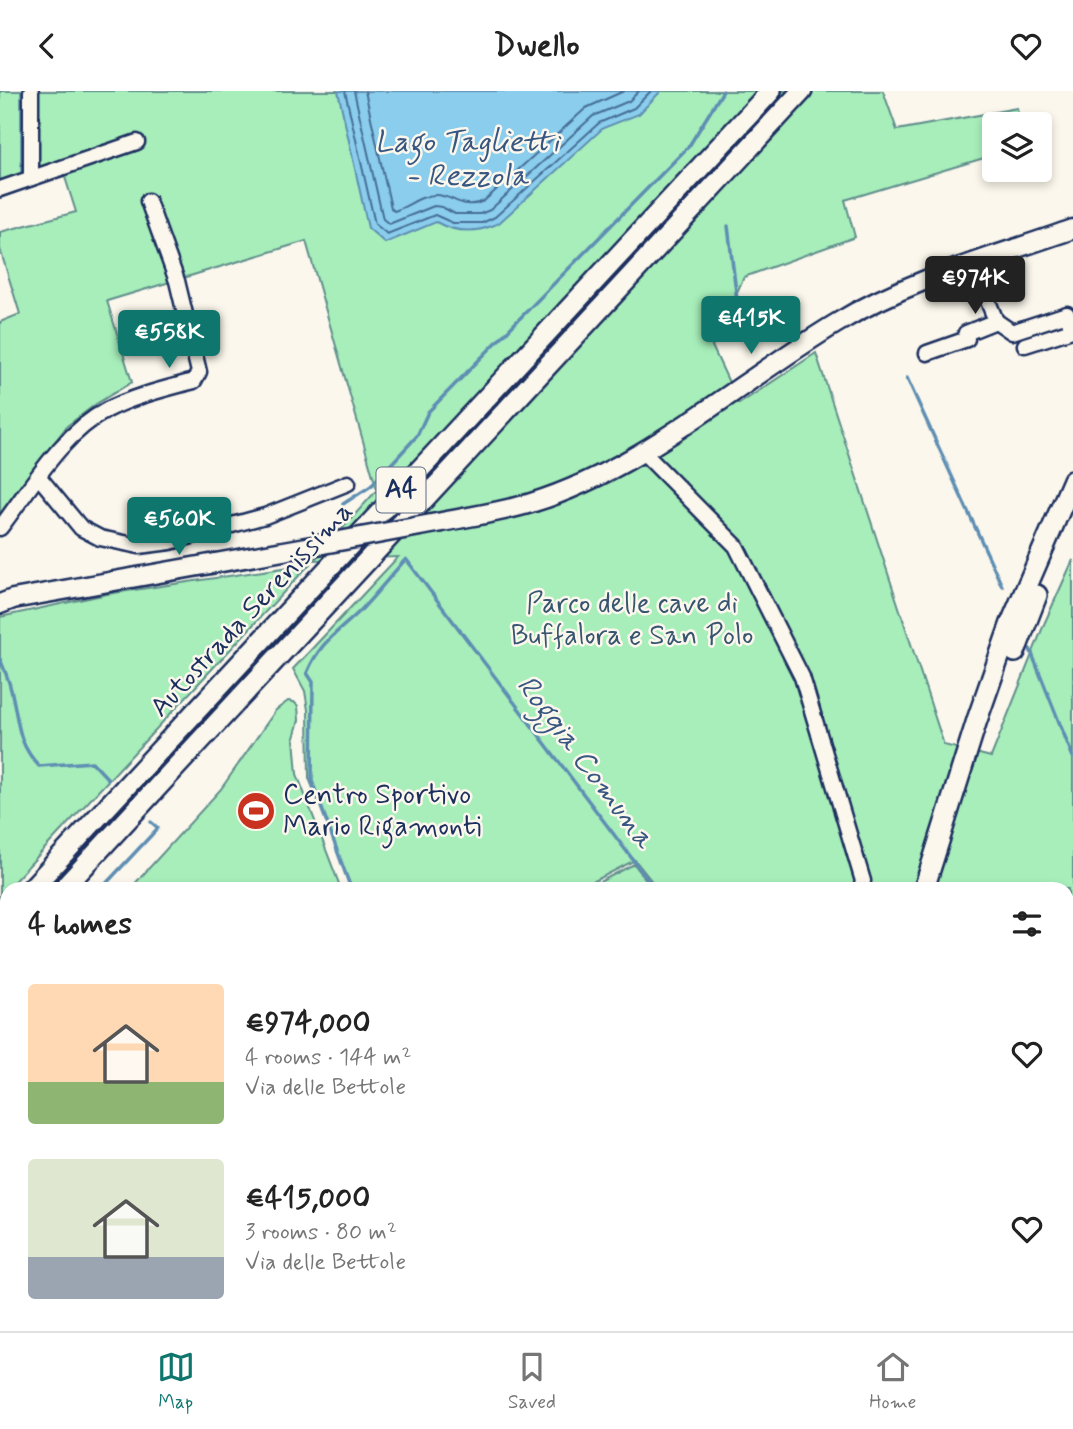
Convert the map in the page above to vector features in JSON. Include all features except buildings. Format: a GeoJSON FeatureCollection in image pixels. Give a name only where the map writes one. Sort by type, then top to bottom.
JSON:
{"type":"FeatureCollection","features":[{"type":"Feature","properties":{"kind":"highway","name":"Autostrada Serenissima"},"geometry":{"type":"LineString","coordinates":[[37,882],[771,91]]}},
{"type":"Feature","properties":{"kind":"highway","name":"Autostrada Serenissima"},"geometry":{"type":"LineString","coordinates":[[68,882],[802,91]]}},
{"type":"Feature","properties":{"kind":"highway"},"geometry":{"type":"LineString","coordinates":[[926,882],[1007,635],[1073,479]]}},
{"type":"Feature","properties":{"kind":"highway"},"geometry":{"type":"LineString","coordinates":[[939,882],[988,724],[1023,629],[1072,513]]}},
{"type":"Feature","properties":{"kind":"main road"},"geometry":{"type":"LineString","coordinates":[[0,604],[532,503],[568,489],[642,451],[838,322],[916,284],[1073,229]]}},
{"type":"Feature","properties":{"kind":"street"},"geometry":{"type":"LineString","coordinates":[[31,91],[31,178]]}},
{"type":"Feature","properties":{"kind":"street"},"geometry":{"type":"LineString","coordinates":[[0,190],[137,142]]}},
{"type":"Feature","properties":{"kind":"street"},"geometry":{"type":"LineString","coordinates":[[0,528],[62,445],[89,421],[129,400],[194,381],[199,372],[177,281],[148,201]]}},
{"type":"Feature","properties":{"kind":"street"},"geometry":{"type":"LineString","coordinates":[[972,264],[996,321],[1012,332],[1067,314],[1072,330],[1026,345]]}},
{"type":"Feature","properties":{"kind":"street"},"geometry":{"type":"LineString","coordinates":[[927,353],[967,339],[966,333],[996,321]]}},
{"type":"Feature","properties":{"kind":"street"},"geometry":{"type":"LineString","coordinates":[[642,451],[736,546],[802,677],[863,882]]}},
{"type":"Feature","properties":{"kind":"street"},"geometry":{"type":"LineString","coordinates":[[39,477],[81,528],[100,538],[139,546],[170,542],[265,516],[348,483]]}},
{"type":"Feature","properties":{"kind":"green space","name":"Parco delle cave di Buffalora e San Polo"},"geometry":{"type":"Polygon","coordinates":[[[0,91],[883,91],[897,130],[982,114],[982,159],[845,200],[855,237],[744,277],[712,346],[739,404],[816,353],[944,745],[991,757],[1073,560],[1073,882],[652,882],[635,860],[593,882],[349,882],[309,778],[308,710],[305,691],[293,669],[398,557],[314,560],[377,490],[306,241],[107,301],[132,382],[67,426],[0,521],[0,322],[20,314],[0,249],[0,232],[76,212],[64,174],[0,198],[0,91]]]}},
{"type":"Feature","properties":{"kind":"green space","name":"Parco delle cave di Buffalora e San Polo"},"geometry":{"type":"Polygon","coordinates":[[[1017,108],[1018,112],[995,112],[1017,108]]]}},
{"type":"Feature","properties":{"kind":"green space"},"geometry":{"type":"Polygon","coordinates":[[[310,564],[14,882],[0,882],[0,617],[107,594],[310,564]]]}},
{"type":"Feature","properties":{"kind":"green space","name":"Centro Sportivo Mario Rigamonti"},"geometry":{"type":"Polygon","coordinates":[[[288,701],[298,706],[299,720],[294,738],[297,774],[338,882],[136,882],[221,789],[276,710],[288,701]]]}},
{"type":"Feature","properties":{"kind":"green space"},"geometry":{"type":"Polygon","coordinates":[[[634,864],[648,882],[599,882],[634,864]]]}},
{"type":"Feature","properties":{"kind":"water","name":"Lago Taglietti - Rezzola"},"geometry":{"type":"Polygon","coordinates":[[[338,91],[661,91],[639,114],[603,128],[499,223],[483,229],[467,230],[436,222],[385,243],[368,228],[338,91]]]}},
{"type":"Feature","properties":{"kind":"waterway","name":"Roggia Comuna"},"geometry":{"type":"LineString","coordinates":[[22,91],[22,178]]}},
{"type":"Feature","properties":{"kind":"waterway","name":"Roggia Comuna"},"geometry":{"type":"LineString","coordinates":[[343,504],[371,486],[417,436],[428,412],[689,146],[723,91]]}},
{"type":"Feature","properties":{"kind":"waterway","name":"Roggia Comuna"},"geometry":{"type":"LineString","coordinates":[[728,226],[741,333]]}},
{"type":"Feature","properties":{"kind":"waterway","name":"Roggia Comuna"},"geometry":{"type":"LineString","coordinates":[[907,378],[1002,586]]}},
{"type":"Feature","properties":{"kind":"waterway","name":"Roggia Comuna"},"geometry":{"type":"LineString","coordinates":[[348,882],[312,781],[313,682],[307,673],[329,639],[365,606],[406,559],[650,882]]}},
{"type":"Feature","properties":{"kind":"waterway","name":"Roggia Comuna"},"geometry":{"type":"LineString","coordinates":[[1030,649],[1073,757]]}},
{"type":"Feature","properties":{"kind":"waterway","name":"Roggia Comuna"},"geometry":{"type":"LineString","coordinates":[[0,659],[10,686],[22,739],[39,766],[92,762],[108,779]]}},
{"type":"Feature","properties":{"kind":"waterway","name":"Roggia Comuna"},"geometry":{"type":"LineString","coordinates":[[108,882],[158,828],[151,822]]}},
{"type":"Feature","properties":{"kind":"place","name":"Centro Sportivo Mario Rigamonti"},"geometry":{"type":"Point","coordinates":[256,811]}}]}
